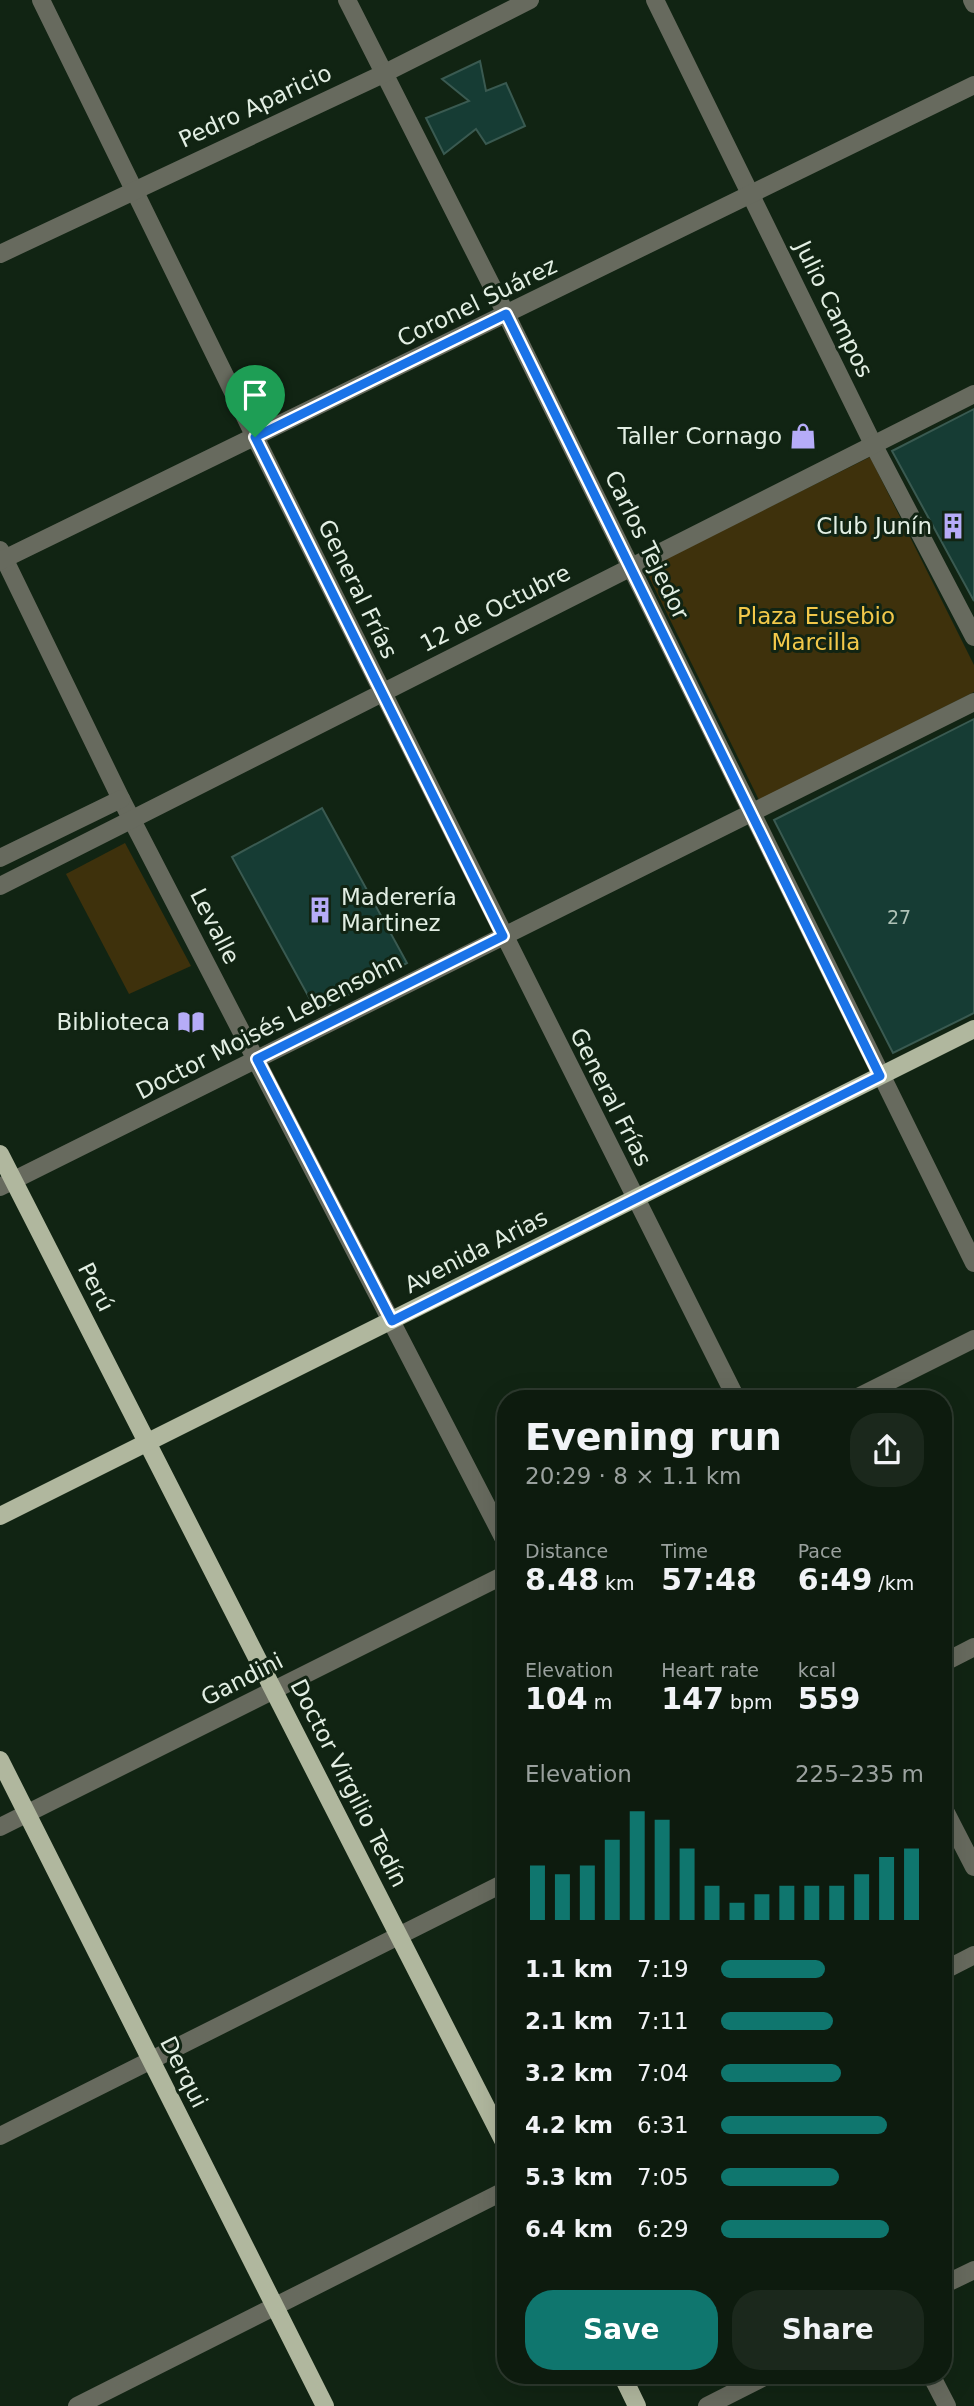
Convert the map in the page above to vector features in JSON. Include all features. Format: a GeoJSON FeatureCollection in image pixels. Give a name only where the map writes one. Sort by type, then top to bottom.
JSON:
{"type":"FeatureCollection","features":[{"type":"Feature","properties":{"kind":"main road","name":"Avenida Arias"},"geometry":{"type":"LineString","coordinates":[[0,1516],[974,1029]]}},
{"type":"Feature","properties":{"kind":"main road","name":"Perú"},"geometry":{"type":"LineString","coordinates":[[0,1154],[7,1184],[149,1442]]}},
{"type":"Feature","properties":{"kind":"main road","name":"Doctor Virgilio Tedín"},"geometry":{"type":"LineString","coordinates":[[149,1442],[497,2128]]}},
{"type":"Feature","properties":{"kind":"main road","name":"Derqui"},"geometry":{"type":"LineString","coordinates":[[0,1760],[325,2406]]}},
{"type":"Feature","properties":{"kind":"main road"},"geometry":{"type":"LineString","coordinates":[[626,2384],[637,2406]]}},
{"type":"Feature","properties":{"kind":"street","name":"General Frías"},"geometry":{"type":"LineString","coordinates":[[41,0],[503,936],[732,1390]]}},
{"type":"Feature","properties":{"kind":"street","name":"Carlos Tejedor"},"geometry":{"type":"LineString","coordinates":[[346,0],[506,314],[974,1263]]}},
{"type":"Feature","properties":{"kind":"street","name":"Pedro Aparicio"},"geometry":{"type":"LineString","coordinates":[[0,254],[383,74],[530,0]]}},
{"type":"Feature","properties":{"kind":"street","name":"Julio Campos"},"geometry":{"type":"LineString","coordinates":[[654,0],[873,444],[974,637]]}},
{"type":"Feature","properties":{"kind":"street","name":"Coronel Suárez"},"geometry":{"type":"LineString","coordinates":[[1,557],[255,437],[974,85]]}},
{"type":"Feature","properties":{"kind":"street","name":"12 de Octubre"},"geometry":{"type":"LineString","coordinates":[[0,886],[974,394]]}},
{"type":"Feature","properties":{"kind":"street","name":"Levalle"},"geometry":{"type":"LineString","coordinates":[[1,557],[121,799],[497,1525]]}},
{"type":"Feature","properties":{"kind":"street","name":"Doctor Moisés Lebensohn"},"geometry":{"type":"LineString","coordinates":[[7,1184],[974,702]]}},
{"type":"Feature","properties":{"kind":"street"},"geometry":{"type":"LineString","coordinates":[[0,858],[121,799]]}},
{"type":"Feature","properties":{"kind":"street"},"geometry":{"type":"LineString","coordinates":[[872,1390],[974,1339]]}},
{"type":"Feature","properties":{"kind":"street","name":"Gandini"},"geometry":{"type":"LineString","coordinates":[[0,1827],[497,1578]]}},
{"type":"Feature","properties":{"kind":"street"},"geometry":{"type":"LineString","coordinates":[[952,1658],[974,1647]]}},
{"type":"Feature","properties":{"kind":"street"},"geometry":{"type":"LineString","coordinates":[[952,1824],[974,1867]]}},
{"type":"Feature","properties":{"kind":"street"},"geometry":{"type":"LineString","coordinates":[[0,2136],[497,1887]]}},
{"type":"Feature","properties":{"kind":"street"},"geometry":{"type":"LineString","coordinates":[[952,1966],[974,1955]]}},
{"type":"Feature","properties":{"kind":"street"},"geometry":{"type":"LineString","coordinates":[[77,2406],[96,2402],[275,2306],[497,2195]]}},
{"type":"Feature","properties":{"kind":"street"},"geometry":{"type":"LineString","coordinates":[[952,2281],[974,2270]]}},
{"type":"Feature","properties":{"kind":"street"},"geometry":{"type":"LineString","coordinates":[[707,2406],[750,2384]]}},
{"type":"Feature","properties":{"kind":"street"},"geometry":{"type":"LineString","coordinates":[[936,2384],[947,2406]]}},
{"type":"Feature","properties":{"kind":"green space","name":"Plaza Eusebio Marcilla"},"geometry":{"type":"Polygon","coordinates":[[[870,457],[974,665],[974,692],[759,800],[645,569],[870,457]]]}},
{"type":"Feature","properties":{"kind":"green space"},"geometry":{"type":"Polygon","coordinates":[[[125,843],[191,966],[129,994],[66,874],[125,843]]]}},
{"type":"Feature","properties":{"kind":"building"},"geometry":{"type":"Polygon","coordinates":[[[480,61],[486,91],[506,83],[525,126],[486,144],[476,129],[444,154],[426,118],[469,101],[442,79],[480,61]]]}},
{"type":"Feature","properties":{"kind":"building","name":"Club Junín"},"geometry":{"type":"Polygon","coordinates":[[[974,409],[974,601],[892,451],[974,409]]]}},
{"type":"Feature","properties":{"kind":"building"},"geometry":{"type":"Polygon","coordinates":[[[974,719],[974,1013],[893,1053],[774,820],[974,719]]]}},
{"type":"Feature","properties":{"kind":"building","name":"Maderería Martinez"},"geometry":{"type":"Polygon","coordinates":[[[322,808],[407,963],[317,1012],[232,857],[322,808]]]}},
{"type":"Feature","properties":{"kind":"place","name":"Taller Cornago"},"geometry":{"type":"Point","coordinates":[803,436]}},
{"type":"Feature","properties":{"kind":"place","name":"Club Junín"},"geometry":{"type":"Point","coordinates":[953,526]}},
{"type":"Feature","properties":{"kind":"place","name":"Maderería Martinez"},"geometry":{"type":"Point","coordinates":[320,910]}},
{"type":"Feature","properties":{"kind":"place","name":"Biblioteca"},"geometry":{"type":"Point","coordinates":[191,1022]}},
{"type":"Feature","properties":{"kind":"route"},"geometry":{"type":"LineString","coordinates":[[506,314],[880,1076],[392,1321],[257,1059],[503,936],[255,437],[506,314]]}}]}
